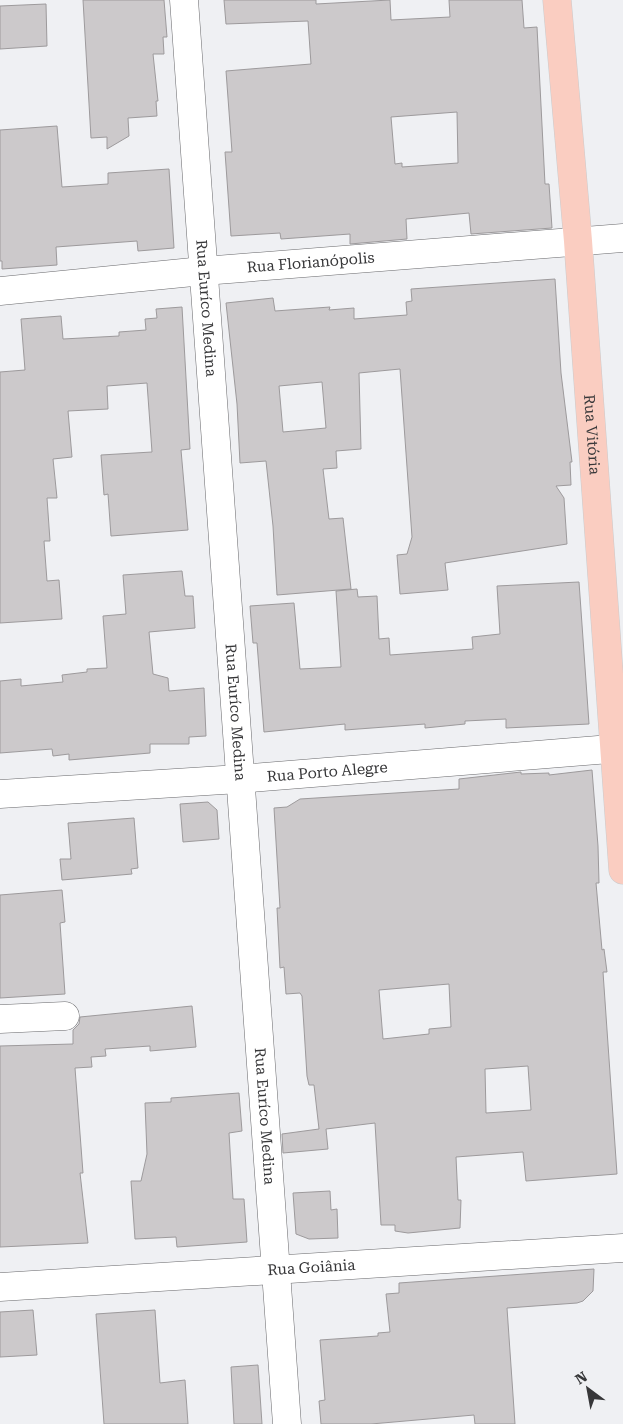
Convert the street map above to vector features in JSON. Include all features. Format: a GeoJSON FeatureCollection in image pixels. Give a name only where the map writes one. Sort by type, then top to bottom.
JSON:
{"type":"FeatureCollection","features":[{"type":"Feature","properties":{"kind":"main road","name":"Rua Vitória"},"geometry":{"type":"LineString","coordinates":[[556,0],[578,241],[619,749],[623,870]]}},
{"type":"Feature","properties":{"kind":"street","name":"Rua Euríco Medina"},"geometry":{"type":"LineString","coordinates":[[184,0],[239,779],[278,1270],[287,1424]]}},
{"type":"Feature","properties":{"kind":"street","name":"Rua Florianópolis"},"geometry":{"type":"LineString","coordinates":[[0,291],[203,271],[623,238]]}},
{"type":"Feature","properties":{"kind":"street","name":"Rua Porto Alegre"},"geometry":{"type":"LineString","coordinates":[[0,794],[239,779],[619,749]]}},
{"type":"Feature","properties":{"kind":"street"},"geometry":{"type":"LineString","coordinates":[[0,1019],[65,1016]]}},
{"type":"Feature","properties":{"kind":"street","name":"Rua Goiânia"},"geometry":{"type":"LineString","coordinates":[[0,1287],[623,1248]]}},
{"type":"Feature","properties":{"kind":"building"},"geometry":{"type":"Polygon","coordinates":[[[83,0],[164,0],[167,37],[163,37],[164,54],[153,54],[158,101],[156,101],[157,116],[128,118],[129,136],[107,149],[107,137],[91,138],[83,0]]]}},
{"type":"Feature","properties":{"kind":"building"},"geometry":{"type":"Polygon","coordinates":[[[224,0],[316,0],[316,4],[390,0],[391,20],[450,17],[449,0],[522,0],[524,28],[537,27],[545,184],[549,184],[552,228],[471,234],[469,213],[406,219],[407,239],[350,244],[350,234],[281,239],[280,233],[231,236],[225,152],[232,152],[226,71],[311,64],[308,21],[226,24],[224,0]],[[457,112],[391,117],[395,164],[402,163],[402,167],[458,163],[457,112]]]}},
{"type":"Feature","properties":{"kind":"building"},"geometry":{"type":"Polygon","coordinates":[[[46,4],[47,46],[0,49],[0,6],[46,4]]]}},
{"type":"Feature","properties":{"kind":"building"},"geometry":{"type":"Polygon","coordinates":[[[57,126],[62,187],[108,184],[108,173],[169,169],[174,248],[138,251],[137,241],[56,247],[57,265],[2,269],[2,261],[0,261],[0,130],[57,126]]]}},
{"type":"Feature","properties":{"kind":"building"},"geometry":{"type":"Polygon","coordinates":[[[555,279],[561,373],[572,462],[570,462],[571,485],[556,486],[564,498],[567,544],[445,563],[448,590],[400,594],[397,555],[407,554],[412,537],[400,369],[359,373],[361,449],[336,451],[337,468],[323,469],[329,519],[343,518],[351,589],[277,595],[273,526],[266,461],[240,463],[237,404],[226,303],[273,298],[275,311],[330,307],[329,310],[354,308],[354,319],[407,315],[406,302],[412,301],[411,289],[555,279]],[[322,382],[279,386],[283,432],[326,428],[322,382]]]}},
{"type":"Feature","properties":{"kind":"building"},"geometry":{"type":"Polygon","coordinates":[[[182,307],[190,449],[181,450],[188,530],[111,536],[108,494],[104,495],[101,455],[152,452],[147,383],[107,386],[108,409],[68,411],[72,457],[53,459],[57,498],[47,498],[50,541],[44,541],[47,581],[59,580],[62,619],[0,623],[0,372],[25,370],[21,319],[61,316],[63,339],[119,336],[119,332],[146,330],[145,319],[157,318],[156,309],[182,307]]]}},
{"type":"Feature","properties":{"kind":"building"},"geometry":{"type":"Polygon","coordinates":[[[182,571],[185,596],[193,596],[195,628],[149,632],[153,674],[168,678],[169,691],[204,688],[206,736],[189,737],[189,744],[150,744],[150,753],[69,760],[69,754],[53,756],[52,749],[0,753],[0,681],[21,679],[21,686],[63,682],[62,675],[87,672],[87,669],[107,668],[103,616],[126,614],[123,575],[182,571]]]}},
{"type":"Feature","properties":{"kind":"building"},"geometry":{"type":"Polygon","coordinates":[[[579,582],[589,724],[506,728],[506,719],[465,721],[465,724],[425,728],[425,724],[345,730],[345,724],[264,732],[257,643],[253,643],[250,606],[294,603],[300,669],[341,667],[336,591],[357,589],[358,597],[377,596],[379,639],[389,638],[390,655],[473,649],[472,637],[500,634],[497,586],[579,582]]]}},
{"type":"Feature","properties":{"kind":"building"},"geometry":{"type":"Polygon","coordinates":[[[592,770],[598,846],[599,883],[596,883],[602,950],[604,949],[607,972],[603,972],[617,1174],[526,1181],[523,1152],[456,1157],[458,1200],[461,1200],[460,1228],[408,1233],[395,1231],[395,1225],[381,1225],[375,1123],[326,1129],[328,1149],[283,1153],[282,1134],[319,1129],[314,1085],[309,1085],[307,1076],[302,996],[300,993],[286,994],[284,967],[280,968],[277,908],[280,908],[274,808],[287,807],[300,799],[459,789],[459,779],[521,772],[521,774],[549,773],[549,775],[592,770]],[[449,984],[379,990],[383,1039],[429,1034],[429,1029],[451,1027],[449,984]],[[528,1066],[485,1069],[486,1113],[531,1110],[528,1066]]]}},
{"type":"Feature","properties":{"kind":"building"},"geometry":{"type":"Polygon","coordinates":[[[208,802],[217,810],[219,839],[183,842],[180,804],[208,802]]]}},
{"type":"Feature","properties":{"kind":"building"},"geometry":{"type":"Polygon","coordinates":[[[134,818],[138,868],[131,869],[132,874],[62,880],[60,859],[71,859],[68,823],[134,818]]]}},
{"type":"Feature","properties":{"kind":"building"},"geometry":{"type":"Polygon","coordinates":[[[62,890],[65,922],[60,923],[65,994],[0,998],[0,895],[62,890]]]}},
{"type":"Feature","properties":{"kind":"building"},"geometry":{"type":"Polygon","coordinates":[[[192,1006],[196,1047],[150,1051],[150,1046],[105,1049],[106,1056],[91,1057],[92,1067],[75,1068],[83,1173],[80,1173],[88,1243],[0,1247],[0,1046],[73,1044],[73,1030],[79,1024],[80,1017],[192,1006]]]}},
{"type":"Feature","properties":{"kind":"building"},"geometry":{"type":"Polygon","coordinates":[[[239,1093],[242,1131],[229,1133],[233,1199],[244,1199],[247,1242],[177,1247],[176,1237],[135,1239],[131,1181],[141,1181],[147,1154],[145,1103],[171,1102],[171,1098],[239,1093]]]}},
{"type":"Feature","properties":{"kind":"building"},"geometry":{"type":"Polygon","coordinates":[[[330,1191],[331,1210],[337,1209],[338,1238],[309,1239],[296,1234],[293,1193],[330,1191]]]}},
{"type":"Feature","properties":{"kind":"building"},"geometry":{"type":"Polygon","coordinates":[[[594,1269],[593,1291],[583,1301],[507,1308],[515,1424],[475,1424],[474,1415],[371,1424],[321,1424],[319,1401],[325,1400],[320,1340],[378,1336],[378,1333],[390,1332],[386,1294],[399,1293],[399,1283],[594,1269]]]}},
{"type":"Feature","properties":{"kind":"building"},"geometry":{"type":"Polygon","coordinates":[[[33,1310],[37,1355],[0,1357],[0,1312],[33,1310]]]}},
{"type":"Feature","properties":{"kind":"building"},"geometry":{"type":"Polygon","coordinates":[[[155,1310],[160,1383],[185,1380],[188,1424],[104,1424],[96,1314],[155,1310]]]}},
{"type":"Feature","properties":{"kind":"building"},"geometry":{"type":"Polygon","coordinates":[[[258,1365],[262,1424],[234,1424],[231,1367],[258,1365]]]}}]}
